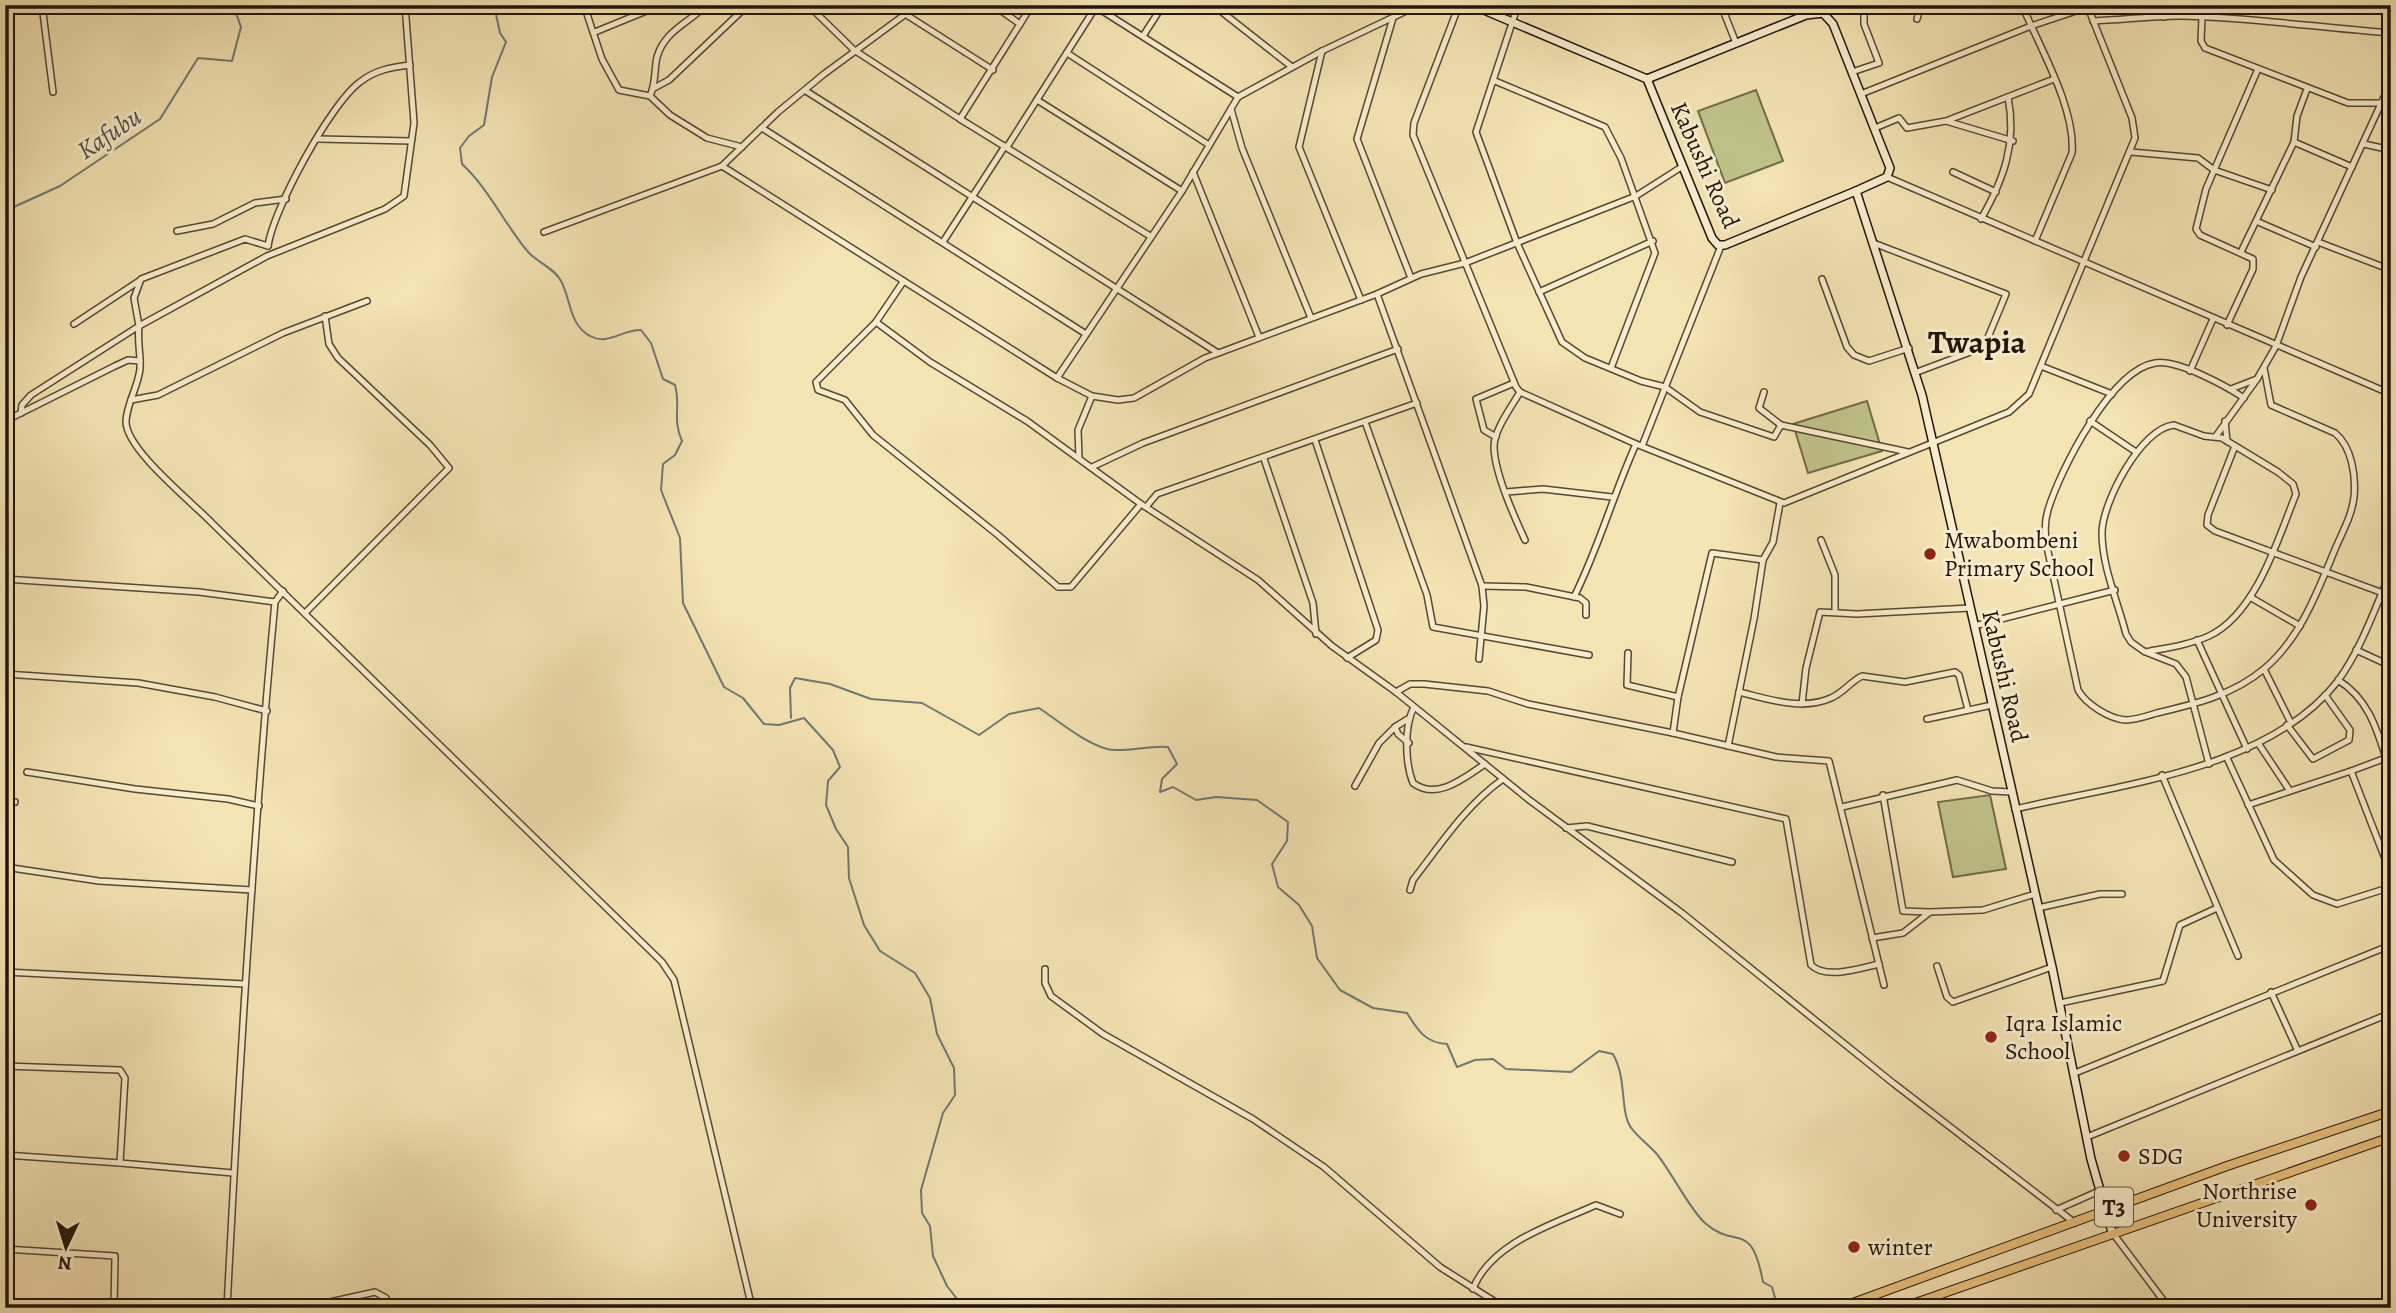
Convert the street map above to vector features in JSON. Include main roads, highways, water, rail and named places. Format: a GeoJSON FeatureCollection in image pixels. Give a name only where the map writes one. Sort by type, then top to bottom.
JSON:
{"type":"FeatureCollection","features":[{"type":"Feature","properties":{"kind":"highway","name":"T3"},"geometry":{"type":"LineString","coordinates":[[1839,1308],[2076,1223],[2105,1210],[2391,1111]]}},
{"type":"Feature","properties":{"kind":"highway","name":"T3"},"geometry":{"type":"LineString","coordinates":[[1901,1308],[2112,1232],[2391,1137]]}},
{"type":"Feature","properties":{"kind":"main road","name":"Kabushi Road"},"geometry":{"type":"LineString","coordinates":[[1472,5],[1647,79],[1712,238],[1721,246],[1856,191],[1917,372],[2052,967],[2099,1191],[2112,1232]]}},
{"type":"Feature","properties":{"kind":"main road"},"geometry":{"type":"LineString","coordinates":[[1647,79],[1825,9],[1890,168],[1887,177],[1856,191]]}},
{"type":"Feature","properties":{"kind":"waterway","name":"Kafubu"},"geometry":{"type":"LineString","coordinates":[[5,211],[60,186],[160,119],[198,58],[232,61],[241,27],[233,5]]}},
{"type":"Feature","properties":{"kind":"waterway"},"geometry":{"type":"LineString","coordinates":[[494,5],[500,33],[506,42],[492,77],[484,125],[469,136],[460,148],[462,164],[481,185],[529,253],[558,277],[574,319],[583,331],[597,339],[603,339],[641,330],[651,343],[663,379],[675,385],[678,426],[682,441],[675,455],[663,464],[661,490],[680,538],[683,603],[724,687],[743,698],[764,724],[779,725],[804,718],[833,750],[840,767],[828,781],[826,805],[836,829],[848,847],[849,878],[864,925],[880,951],[915,973],[930,998],[937,1034],[954,1068],[955,1095],[943,1113],[921,1190],[922,1213],[930,1226],[933,1256],[947,1286],[964,1308]]}},
{"type":"Feature","properties":{"kind":"waterway"},"geometry":{"type":"LineString","coordinates":[[791,718],[790,688],[795,678],[830,684],[871,699],[922,703],[979,735],[1009,714],[1039,708],[1080,737],[1107,749],[1168,747],[1177,764],[1162,779],[1160,792],[1173,787],[1196,800],[1216,797],[1257,800],[1288,822],[1287,841],[1272,864],[1278,887],[1299,905],[1312,926],[1317,958],[1340,990],[1373,1008],[1407,1013],[1423,1035],[1433,1041],[1447,1044],[1457,1067],[1475,1060],[1493,1059],[1506,1069],[1571,1072],[1599,1051],[1613,1054],[1620,1073],[1625,1111],[1630,1126],[1656,1153],[1705,1223],[1716,1231],[1748,1243],[1758,1262],[1763,1282],[1772,1287],[1778,1308]]}},
{"type":"Feature","properties":{"kind":"place","name":"Mwabombeni Primary School"},"geometry":{"type":"Point","coordinates":[1930,554]}},
{"type":"Feature","properties":{"kind":"place","name":"Iqra Islamic School"},"geometry":{"type":"Point","coordinates":[1991,1037]}},
{"type":"Feature","properties":{"kind":"place","name":"SDG"},"geometry":{"type":"Point","coordinates":[2124,1156]}},
{"type":"Feature","properties":{"kind":"place","name":"Northrise University"},"geometry":{"type":"Point","coordinates":[2311,1205]}},
{"type":"Feature","properties":{"kind":"place","name":"winter"},"geometry":{"type":"Point","coordinates":[1854,1247]}},
{"type":"Feature","properties":{"kind":"district","name":"Twapia"},"geometry":{"type":"Point","coordinates":[1977,342]}}]}
